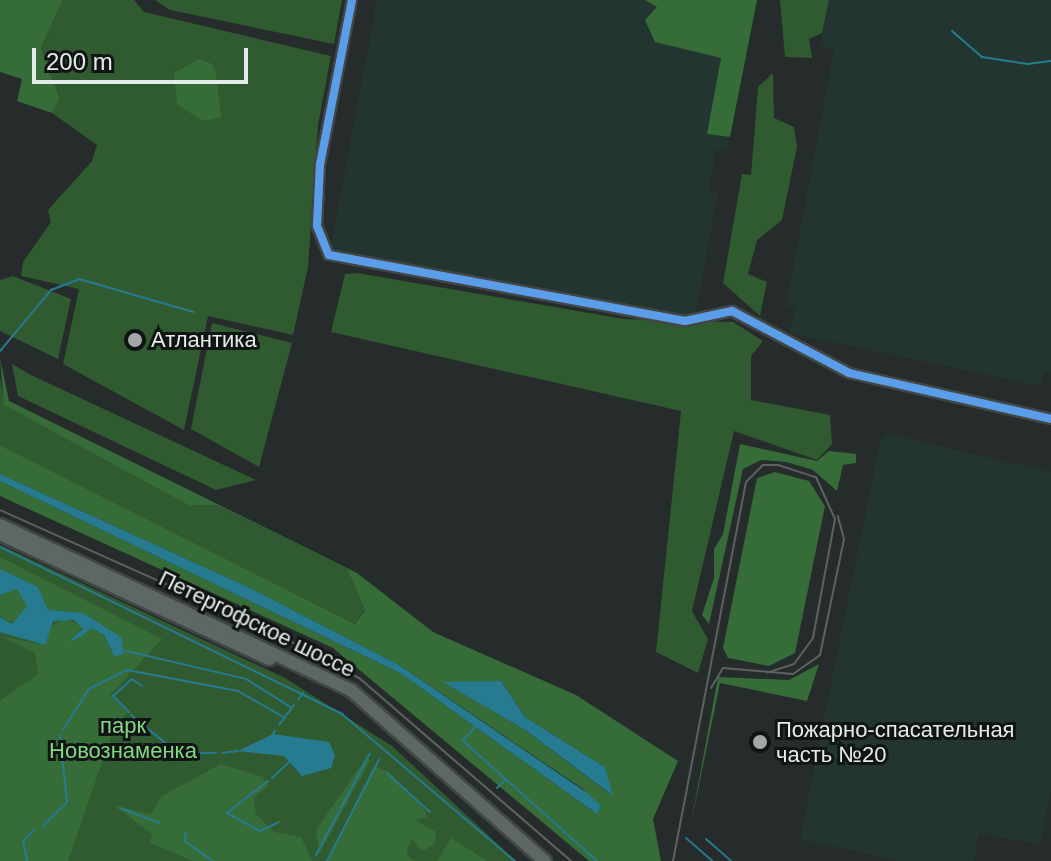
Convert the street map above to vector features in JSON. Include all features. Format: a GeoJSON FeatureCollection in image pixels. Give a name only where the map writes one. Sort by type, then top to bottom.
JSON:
{"type":"FeatureCollection","features":[{"type":"Feature","properties":{"kind":"main road","name":"Петергофское шоссе"},"geometry":{"type":"LineString","coordinates":[[0,525],[352,691],[545,861]]}},
{"type":"Feature","properties":{"kind":"main road","name":"Петергофское шоссе"},"geometry":{"type":"LineString","coordinates":[[0,534],[340,693],[534,861]]}},
{"type":"Feature","properties":{"kind":"street"},"geometry":{"type":"LineString","coordinates":[[352,0],[320,164],[317,226],[329,255],[685,321],[732,311],[849,373],[1051,419]]}},
{"type":"Feature","properties":{"kind":"shaded area"},"geometry":{"type":"Polygon","coordinates":[[[377,0],[757,0],[727,151],[716,150],[709,189],[718,192],[696,314],[685,318],[335,252],[331,245],[377,0]]]}},
{"type":"Feature","properties":{"kind":"shaded area"},"geometry":{"type":"Polygon","coordinates":[[[829,0],[1051,0],[1051,372],[1044,371],[1041,386],[789,333],[795,308],[786,305],[834,50],[820,46],[829,0]]]}},
{"type":"Feature","properties":{"kind":"shaded area"},"geometry":{"type":"Polygon","coordinates":[[[888,434],[1051,472],[1051,791],[1040,845],[979,833],[974,861],[899,861],[800,839],[880,440],[888,434]]]}},
{"type":"Feature","properties":{"kind":"green space"},"geometry":{"type":"Polygon","coordinates":[[[0,0],[63,0],[41,48],[60,98],[52,113],[17,101],[22,79],[0,72],[0,0]]]}},
{"type":"Feature","properties":{"kind":"green space"},"geometry":{"type":"Polygon","coordinates":[[[63,0],[134,0],[144,12],[331,56],[318,125],[308,267],[293,335],[208,316],[184,430],[63,364],[79,289],[21,276],[23,262],[51,222],[48,210],[92,161],[97,145],[52,113],[60,97],[41,48],[63,0]]]}},
{"type":"Feature","properties":{"kind":"green space"},"geometry":{"type":"Polygon","coordinates":[[[155,0],[342,0],[334,44],[170,10],[155,0]]]}},
{"type":"Feature","properties":{"kind":"green space"},"geometry":{"type":"Polygon","coordinates":[[[645,0],[757,0],[730,137],[707,134],[721,58],[655,42],[645,20],[657,7],[645,0]]]}},
{"type":"Feature","properties":{"kind":"green space"},"geometry":{"type":"Polygon","coordinates":[[[780,0],[829,0],[822,33],[809,39],[812,58],[785,57],[780,0]]]}},
{"type":"Feature","properties":{"kind":"green space"},"geometry":{"type":"Polygon","coordinates":[[[199,59],[212,64],[216,73],[221,117],[203,121],[177,104],[174,73],[199,59]]]}},
{"type":"Feature","properties":{"kind":"green space"},"geometry":{"type":"Polygon","coordinates":[[[773,73],[774,118],[794,127],[797,147],[782,220],[757,240],[748,274],[767,282],[760,316],[723,283],[742,174],[751,175],[758,87],[773,73]]]}},
{"type":"Feature","properties":{"kind":"green space"},"geometry":{"type":"Polygon","coordinates":[[[357,273],[624,319],[733,322],[763,341],[751,356],[751,400],[830,415],[832,444],[817,460],[734,431],[692,611],[708,639],[698,673],[656,652],[681,411],[331,332],[345,274],[357,273]]]}},
{"type":"Feature","properties":{"kind":"green space"},"geometry":{"type":"Polygon","coordinates":[[[13,276],[71,299],[58,359],[0,331],[0,280],[13,276]]]}},
{"type":"Feature","properties":{"kind":"green space"},"geometry":{"type":"Polygon","coordinates":[[[212,323],[292,343],[259,467],[191,429],[212,323]]]}},
{"type":"Feature","properties":{"kind":"green space"},"geometry":{"type":"Polygon","coordinates":[[[0,358],[9,401],[357,573],[433,632],[576,695],[678,761],[653,819],[661,861],[589,861],[333,648],[0,496],[0,481],[400,673],[597,814],[583,789],[399,665],[248,587],[0,474],[0,445],[355,624],[365,610],[347,569],[217,505],[188,505],[4,405],[0,358]],[[501,681],[445,683],[525,730],[611,795],[605,767],[525,717],[501,681]]]}},
{"type":"Feature","properties":{"kind":"green space"},"geometry":{"type":"Polygon","coordinates":[[[12,364],[256,480],[216,490],[18,396],[12,364]]]}},
{"type":"Feature","properties":{"kind":"green space"},"geometry":{"type":"Polygon","coordinates":[[[0,377],[5,405],[188,505],[217,505],[347,569],[365,609],[355,624],[0,445],[0,377]]]}},
{"type":"Feature","properties":{"kind":"green space"},"geometry":{"type":"Polygon","coordinates":[[[740,444],[817,461],[829,451],[856,454],[856,463],[843,465],[837,491],[813,470],[786,462],[761,460],[743,469],[709,624],[702,615],[714,578],[714,549],[723,534],[740,444]]]}},
{"type":"Feature","properties":{"kind":"green space"},"geometry":{"type":"Polygon","coordinates":[[[775,472],[809,481],[825,506],[795,653],[769,666],[728,658],[723,648],[757,478],[775,472]]]}},
{"type":"Feature","properties":{"kind":"green space","name":"парк Новознаменка"},"geometry":{"type":"Polygon","coordinates":[[[0,545],[285,678],[392,746],[516,861],[0,861],[0,545]]]}},
{"type":"Feature","properties":{"kind":"green space"},"geometry":{"type":"Polygon","coordinates":[[[0,557],[162,639],[110,695],[128,713],[114,728],[68,861],[0,861],[0,701],[38,674],[35,653],[3,637],[45,645],[49,627],[65,618],[83,627],[72,640],[91,628],[103,635],[114,656],[121,637],[83,613],[48,610],[38,587],[0,569],[0,557]]]}},
{"type":"Feature","properties":{"kind":"green space"},"geometry":{"type":"Polygon","coordinates":[[[13,590],[24,595],[29,606],[24,617],[13,622],[2,617],[-3,606],[2,595],[13,590]]]}},
{"type":"Feature","properties":{"kind":"green space"},"geometry":{"type":"Polygon","coordinates":[[[819,664],[807,701],[720,683],[691,824],[718,677],[789,680],[819,664]]]}},
{"type":"Feature","properties":{"kind":"green space"},"geometry":{"type":"Polygon","coordinates":[[[367,756],[370,761],[319,854],[316,830],[367,756]]]}},
{"type":"Feature","properties":{"kind":"green space"},"geometry":{"type":"Polygon","coordinates":[[[221,764],[262,777],[269,785],[254,798],[256,814],[274,832],[301,837],[312,861],[193,861],[150,843],[153,835],[115,806],[151,814],[162,796],[221,764]]]}},
{"type":"Feature","properties":{"kind":"green space"},"geometry":{"type":"Polygon","coordinates":[[[374,766],[389,772],[425,810],[427,817],[415,820],[436,832],[435,843],[423,851],[411,839],[406,854],[414,861],[327,861],[374,766]]]}},
{"type":"Feature","properties":{"kind":"green space"},"geometry":{"type":"Polygon","coordinates":[[[451,838],[487,861],[437,861],[451,838]]]}},
{"type":"Feature","properties":{"kind":"water"},"geometry":{"type":"Polygon","coordinates":[[[0,474],[248,587],[399,665],[583,790],[601,805],[597,814],[400,673],[0,481],[0,474]]]}},
{"type":"Feature","properties":{"kind":"water"},"geometry":{"type":"Polygon","coordinates":[[[0,569],[38,587],[48,610],[83,613],[121,637],[124,654],[114,656],[104,635],[91,628],[81,637],[68,642],[83,629],[74,620],[53,621],[45,645],[0,632],[0,617],[12,624],[27,606],[17,589],[0,595],[0,569]]]}},
{"type":"Feature","properties":{"kind":"water"},"geometry":{"type":"Polygon","coordinates":[[[501,681],[525,717],[605,767],[613,796],[525,730],[443,682],[501,681]]]}},
{"type":"Feature","properties":{"kind":"water"},"geometry":{"type":"Polygon","coordinates":[[[273,734],[329,742],[335,755],[331,768],[302,776],[284,756],[238,751],[273,734]]]}},
{"type":"Feature","properties":{"kind":"waterway"},"geometry":{"type":"LineString","coordinates":[[952,31],[982,57],[1027,64],[1051,61]]}},
{"type":"Feature","properties":{"kind":"waterway"},"geometry":{"type":"LineString","coordinates":[[0,351],[51,290],[79,279],[193,312]]}},
{"type":"Feature","properties":{"kind":"waterway"},"geometry":{"type":"LineString","coordinates":[[0,547],[342,714],[515,861]]}},
{"type":"Feature","properties":{"kind":"waterway"},"geometry":{"type":"LineString","coordinates":[[126,651],[246,679],[292,708]]}},
{"type":"Feature","properties":{"kind":"waterway"},"geometry":{"type":"LineString","coordinates":[[63,730],[89,689],[127,670],[238,691],[285,718]]}},
{"type":"Feature","properties":{"kind":"waterway"},"geometry":{"type":"LineString","coordinates":[[129,712],[113,696],[132,679],[142,686]]}},
{"type":"Feature","properties":{"kind":"waterway"},"geometry":{"type":"LineString","coordinates":[[298,700],[303,693]]}},
{"type":"Feature","properties":{"kind":"waterway"},"geometry":{"type":"LineString","coordinates":[[279,725],[294,705]]}},
{"type":"Feature","properties":{"kind":"waterway"},"geometry":{"type":"LineString","coordinates":[[131,715],[179,754],[216,753]]}},
{"type":"Feature","properties":{"kind":"waterway"},"geometry":{"type":"LineString","coordinates":[[475,727],[463,741],[597,861]]}},
{"type":"Feature","properties":{"kind":"waterway"},"geometry":{"type":"LineString","coordinates":[[273,734],[275,730]]}},
{"type":"Feature","properties":{"kind":"waterway"},"geometry":{"type":"LineString","coordinates":[[43,826],[67,802],[60,735]]}},
{"type":"Feature","properties":{"kind":"waterway"},"geometry":{"type":"LineString","coordinates":[[222,753],[238,751]]}},
{"type":"Feature","properties":{"kind":"waterway"},"geometry":{"type":"LineString","coordinates":[[316,855],[370,753]]}},
{"type":"Feature","properties":{"kind":"waterway"},"geometry":{"type":"LineString","coordinates":[[272,778],[291,760]]}},
{"type":"Feature","properties":{"kind":"waterway"},"geometry":{"type":"LineString","coordinates":[[327,861],[379,760]]}},
{"type":"Feature","properties":{"kind":"waterway"},"geometry":{"type":"LineString","coordinates":[[387,773],[430,812]]}},
{"type":"Feature","properties":{"kind":"waterway"},"geometry":{"type":"LineString","coordinates":[[497,788],[505,780]]}},
{"type":"Feature","properties":{"kind":"waterway"},"geometry":{"type":"LineString","coordinates":[[268,781],[227,813],[260,831],[279,822]]}},
{"type":"Feature","properties":{"kind":"waterway"},"geometry":{"type":"LineString","coordinates":[[120,808],[160,823]]}},
{"type":"Feature","properties":{"kind":"waterway"},"geometry":{"type":"LineString","coordinates":[[27,861],[23,841],[34,830]]}},
{"type":"Feature","properties":{"kind":"waterway"},"geometry":{"type":"LineString","coordinates":[[185,833],[186,842],[213,861]]}},
{"type":"Feature","properties":{"kind":"waterway"},"geometry":{"type":"LineString","coordinates":[[686,838],[712,861]]}},
{"type":"Feature","properties":{"kind":"waterway"},"geometry":{"type":"LineString","coordinates":[[706,839],[731,861]]}},
{"type":"Feature","properties":{"kind":"tram line"},"geometry":{"type":"LineString","coordinates":[[673,861],[746,482],[763,465],[778,465],[816,477],[835,519],[813,638],[794,664],[767,673]]}},
{"type":"Feature","properties":{"kind":"tram line"},"geometry":{"type":"LineString","coordinates":[[0,510],[271,631],[359,678],[571,861]]}},
{"type":"Feature","properties":{"kind":"tram line"},"geometry":{"type":"LineString","coordinates":[[711,688],[723,668],[793,674],[820,655],[844,539],[838,516]]}},
{"type":"Feature","properties":{"kind":"cycle path"},"geometry":{"type":"LineString","coordinates":[[352,0],[320,164],[317,226],[329,255],[685,321],[732,311],[849,373],[1051,419]]}},
{"type":"Feature","properties":{"kind":"place","name":"Атлантика"},"geometry":{"type":"Point","coordinates":[135,340]}},
{"type":"Feature","properties":{"kind":"place","name":"Пожарно-спасательная часть №20"},"geometry":{"type":"Point","coordinates":[760,742]}}]}
